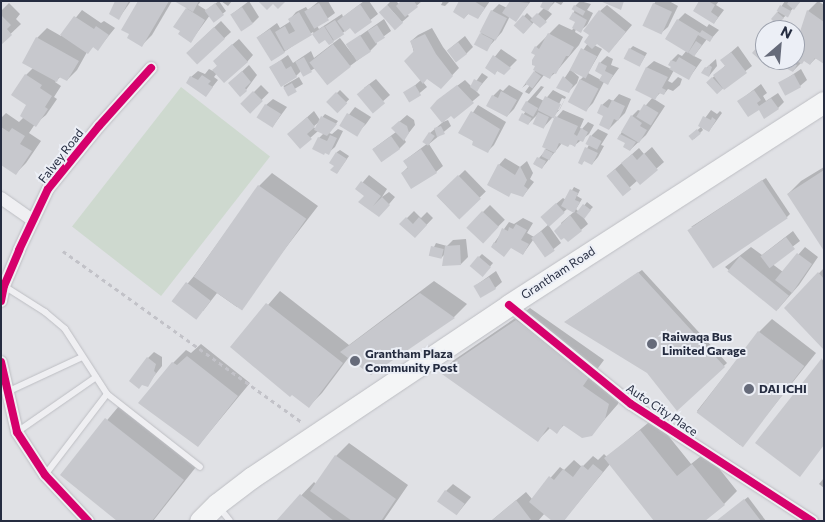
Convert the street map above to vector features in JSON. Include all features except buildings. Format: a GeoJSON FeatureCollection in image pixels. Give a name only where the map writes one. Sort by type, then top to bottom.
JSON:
{"type":"FeatureCollection","features":[{"type":"Feature","properties":{"kind":"main road","name":"Grantham Road"},"geometry":{"type":"LineString","coordinates":[[200,521],[217,504],[250,478],[509,305],[824,102]]}},
{"type":"Feature","properties":{"kind":"street","name":"Falvey Road"},"geometry":{"type":"LineString","coordinates":[[1,301],[4,286],[32,220],[48,189],[151,68]]}},
{"type":"Feature","properties":{"kind":"street"},"geometry":{"type":"LineString","coordinates":[[1,198],[32,220]]}},
{"type":"Feature","properties":{"kind":"street","name":"Auto City Place"},"geometry":{"type":"LineString","coordinates":[[509,305],[631,404],[812,521]]}},
{"type":"Feature","properties":{"kind":"street"},"geometry":{"type":"LineString","coordinates":[[1,362],[17,432],[44,475],[88,521]]}},
{"type":"Feature","properties":{"kind":"lane"},"geometry":{"type":"LineString","coordinates":[[4,286],[45,312],[65,329],[107,394],[200,467]]}},
{"type":"Feature","properties":{"kind":"lane"},"geometry":{"type":"LineString","coordinates":[[7,392],[82,357]]}},
{"type":"Feature","properties":{"kind":"lane"},"geometry":{"type":"LineString","coordinates":[[17,432],[96,377]]}},
{"type":"Feature","properties":{"kind":"lane"},"geometry":{"type":"LineString","coordinates":[[44,475],[107,394]]}},
{"type":"Feature","properties":{"kind":"lane"},"geometry":{"type":"LineString","coordinates":[[217,504],[230,521]]}},
{"type":"Feature","properties":{"kind":"path"},"geometry":{"type":"LineString","coordinates":[[63,251],[316,434]]}},
{"type":"Feature","properties":{"kind":"shaded area"},"geometry":{"type":"Polygon","coordinates":[[[181,87],[270,157],[161,296],[72,226],[181,87]]]}},
{"type":"Feature","properties":{"kind":"cycle path"},"geometry":{"type":"LineString","coordinates":[[1,301],[4,286],[19,250],[48,189],[99,126],[151,68]]}},
{"type":"Feature","properties":{"kind":"cycle path"},"geometry":{"type":"LineString","coordinates":[[509,305],[631,404],[812,521]]}},
{"type":"Feature","properties":{"kind":"cycle path"},"geometry":{"type":"LineString","coordinates":[[1,362],[17,432],[45,475],[88,521]]}},
{"type":"Feature","properties":{"kind":"place","name":"Raiwaqa Bus Limited Garage"},"geometry":{"type":"Point","coordinates":[652,344]}},
{"type":"Feature","properties":{"kind":"place","name":"Grantham Plaza Community Post"},"geometry":{"type":"Point","coordinates":[355,361]}},
{"type":"Feature","properties":{"kind":"place","name":"DAI ICHI"},"geometry":{"type":"Point","coordinates":[749,389]}}]}
